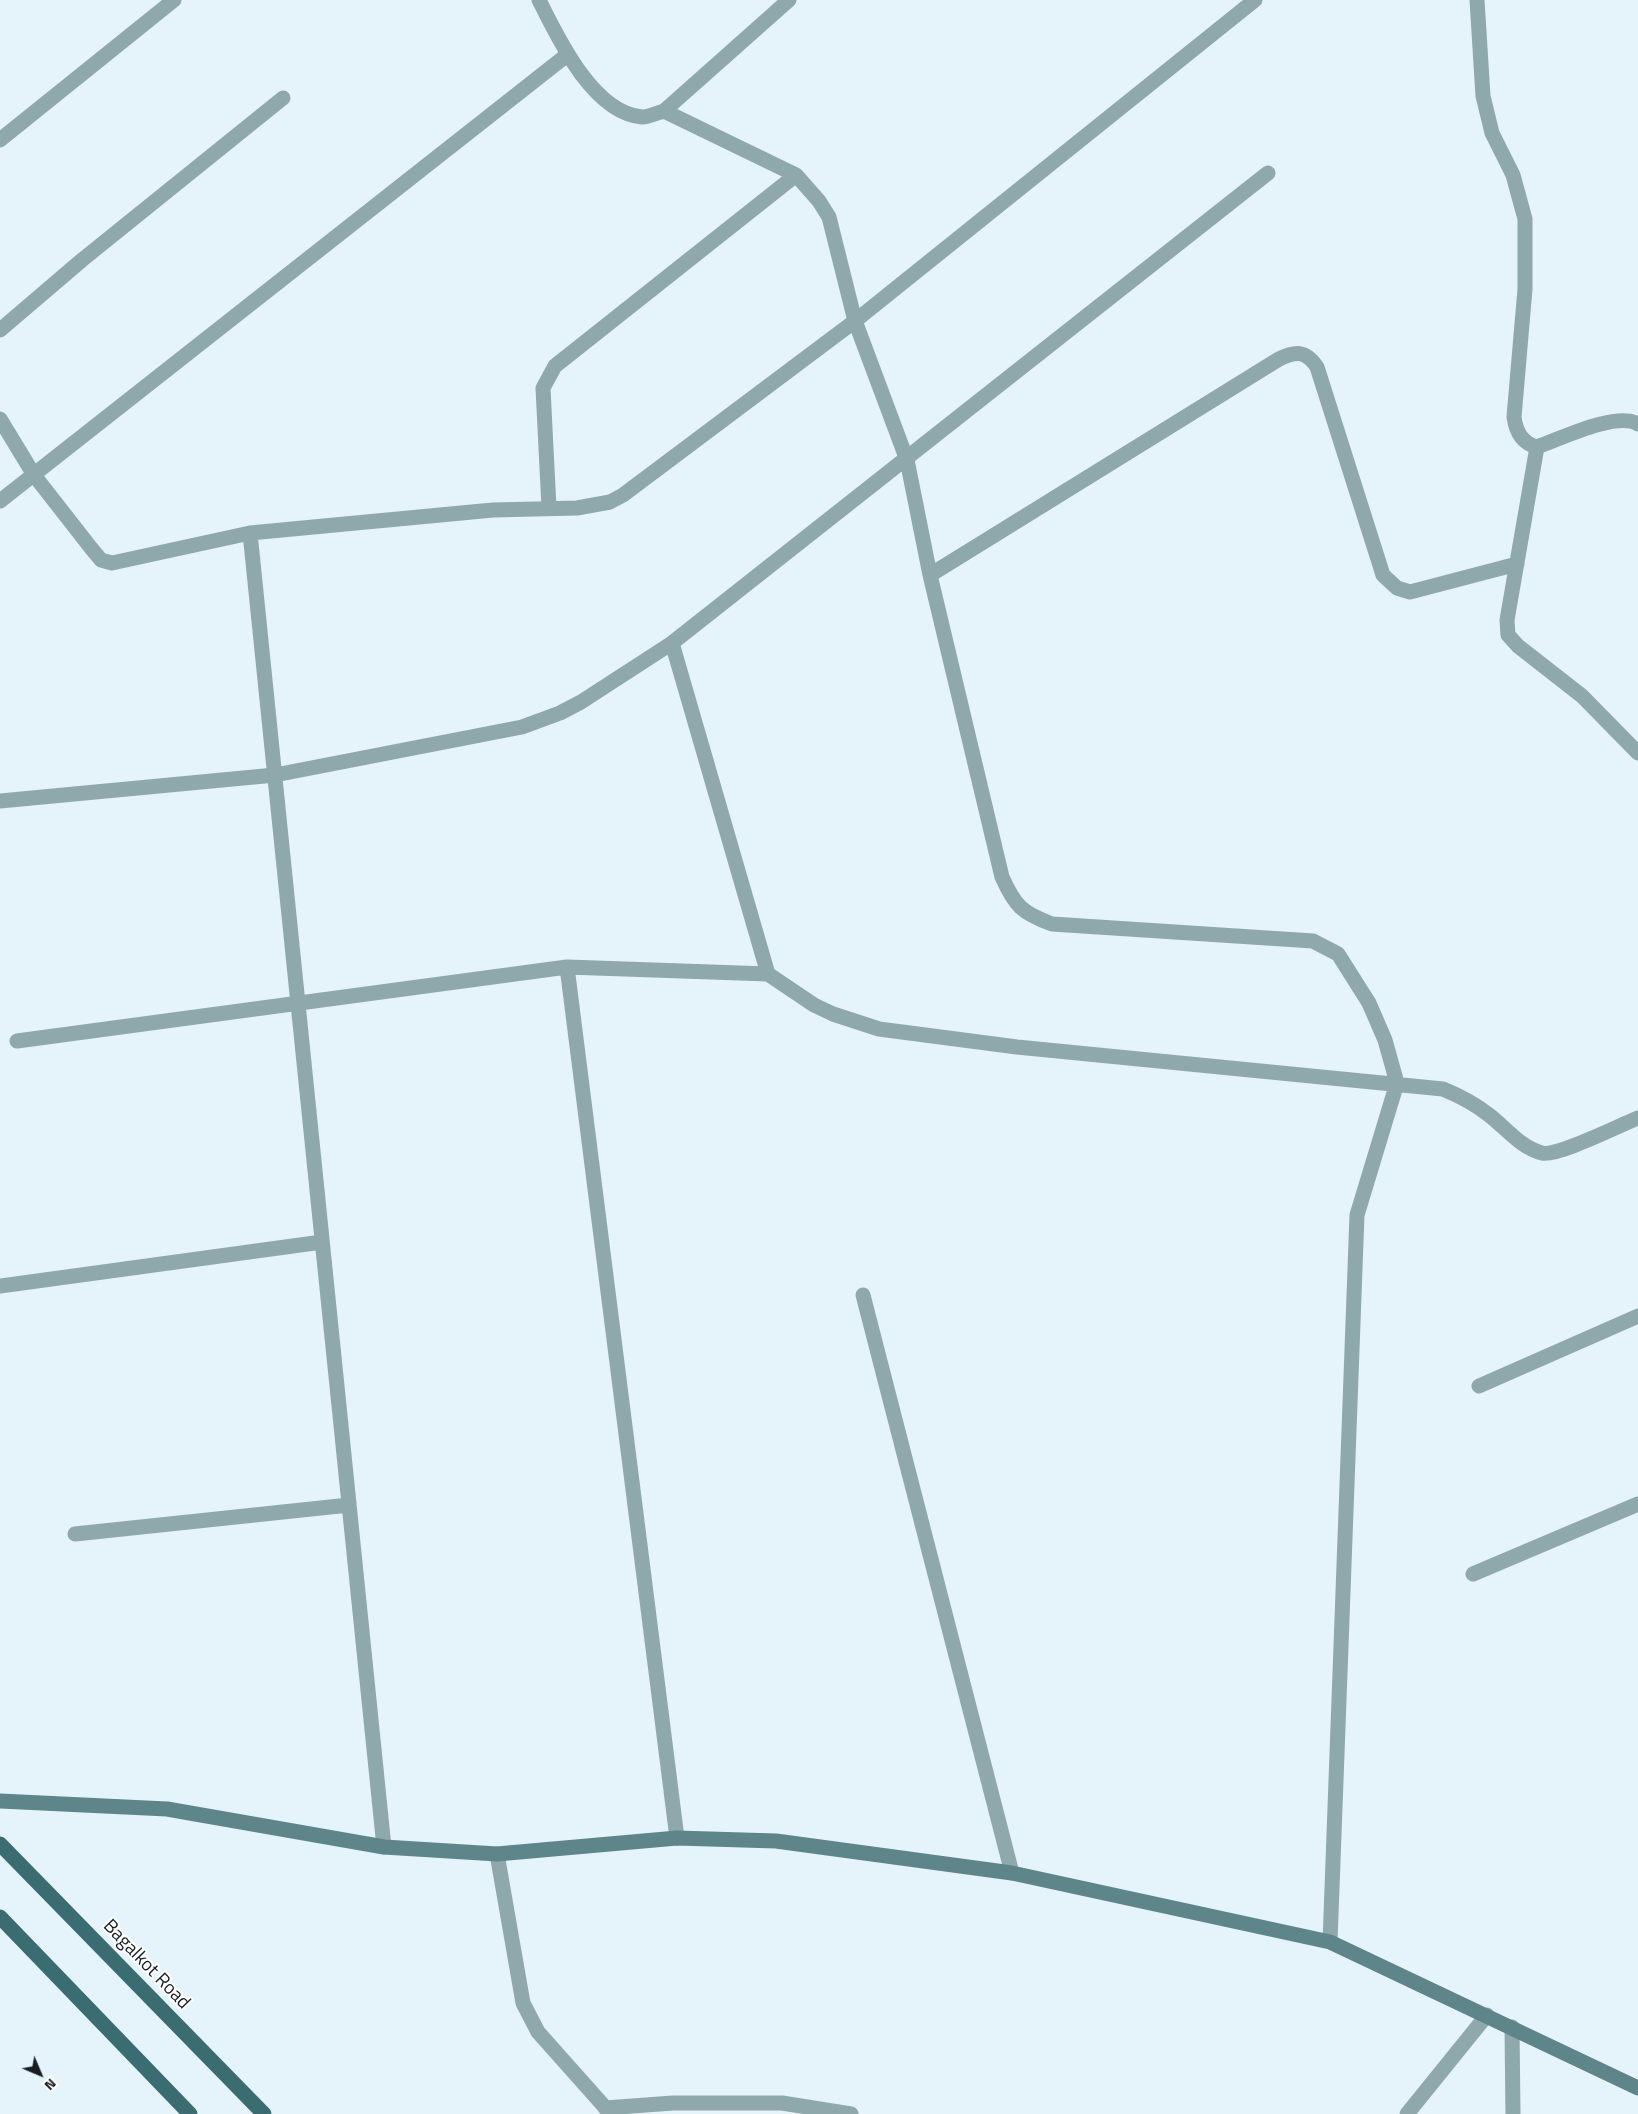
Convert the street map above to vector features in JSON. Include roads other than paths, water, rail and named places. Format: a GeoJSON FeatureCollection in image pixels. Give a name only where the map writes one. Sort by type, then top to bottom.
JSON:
{"type":"FeatureCollection","features":[{"type":"Feature","properties":{"kind":"main road"},"geometry":{"type":"LineString","coordinates":[[0,1801],[167,1808],[384,1847],[497,1854],[677,1838],[776,1841],[1012,1873],[1330,1942],[1638,2088]]}},
{"type":"Feature","properties":{"kind":"main road","name":"Bagalkot Road"},"geometry":{"type":"LineString","coordinates":[[0,1844],[264,2114]]}},
{"type":"Feature","properties":{"kind":"main road"},"geometry":{"type":"LineString","coordinates":[[0,1917],[190,2114]]}},
{"type":"Feature","properties":{"kind":"street"},"geometry":{"type":"LineString","coordinates":[[0,140],[174,0]]}},
{"type":"Feature","properties":{"kind":"street"},"geometry":{"type":"LineString","coordinates":[[539,0],[567,55],[595,91],[622,111],[643,117],[664,111],[789,0]]}},
{"type":"Feature","properties":{"kind":"street"},"geometry":{"type":"LineString","coordinates":[[0,419],[34,475],[101,560],[112,563],[250,533],[493,510],[577,508],[610,502],[623,495],[855,321],[1255,0]]}},
{"type":"Feature","properties":{"kind":"street"},"geometry":{"type":"LineString","coordinates":[[1477,0],[1483,96],[1492,133],[1513,175],[1525,219],[1525,289],[1514,417],[1515,428],[1523,440],[1537,447],[1622,419],[1638,424]]}},
{"type":"Feature","properties":{"kind":"street"},"geometry":{"type":"LineString","coordinates":[[0,501],[567,55]]}},
{"type":"Feature","properties":{"kind":"street"},"geometry":{"type":"LineString","coordinates":[[0,330],[82,260],[283,98]]}},
{"type":"Feature","properties":{"kind":"street"},"geometry":{"type":"LineString","coordinates":[[664,111],[796,175],[819,201],[829,217],[855,321],[907,460],[930,575],[1002,877],[1012,898],[1029,916],[1052,924],[1313,941],[1338,954],[1370,1002],[1385,1040],[1397,1083],[1357,1215],[1330,1942]]}},
{"type":"Feature","properties":{"kind":"street"},"geometry":{"type":"LineString","coordinates":[[0,802],[275,775],[522,727],[567,709],[672,643],[907,460],[1268,173]]}},
{"type":"Feature","properties":{"kind":"street"},"geometry":{"type":"LineString","coordinates":[[549,508],[543,388],[555,366],[796,175]]}},
{"type":"Feature","properties":{"kind":"street"},"geometry":{"type":"LineString","coordinates":[[930,575],[1279,359],[1290,353],[1303,352],[1311,358],[1316,367],[1383,575],[1390,583],[1410,592],[1517,564]]}},
{"type":"Feature","properties":{"kind":"street"},"geometry":{"type":"LineString","coordinates":[[1537,447],[1507,620],[1508,635],[1518,646],[1582,696],[1638,753]]}},
{"type":"Feature","properties":{"kind":"street"},"geometry":{"type":"LineString","coordinates":[[250,533],[384,1847]]}},
{"type":"Feature","properties":{"kind":"street"},"geometry":{"type":"LineString","coordinates":[[672,643],[768,974]]}},
{"type":"Feature","properties":{"kind":"street"},"geometry":{"type":"LineString","coordinates":[[16,1041],[567,966],[768,974],[827,1011],[879,1028],[1017,1047],[1443,1088],[1491,1116],[1522,1143],[1543,1154],[1560,1151],[1638,1118]]}},
{"type":"Feature","properties":{"kind":"street"},"geometry":{"type":"LineString","coordinates":[[567,966],[677,1838]]}},
{"type":"Feature","properties":{"kind":"street"},"geometry":{"type":"LineString","coordinates":[[0,1286],[322,1242]]}},
{"type":"Feature","properties":{"kind":"street"},"geometry":{"type":"LineString","coordinates":[[863,1295],[1012,1873]]}},
{"type":"Feature","properties":{"kind":"street"},"geometry":{"type":"LineString","coordinates":[[1479,1386],[1638,1316]]}},
{"type":"Feature","properties":{"kind":"street"},"geometry":{"type":"LineString","coordinates":[[1473,1574],[1638,1504]]}},
{"type":"Feature","properties":{"kind":"street"},"geometry":{"type":"LineString","coordinates":[[75,1534],[349,1505]]}},
{"type":"Feature","properties":{"kind":"street"},"geometry":{"type":"LineString","coordinates":[[497,1854],[523,2002],[538,2032],[608,2111],[673,2103],[782,2103],[851,2114]]}},
{"type":"Feature","properties":{"kind":"street"},"geometry":{"type":"LineString","coordinates":[[1407,2114],[1487,2015]]}},
{"type":"Feature","properties":{"kind":"street"},"geometry":{"type":"LineString","coordinates":[[1512,2027],[1513,2114]]}}]}
